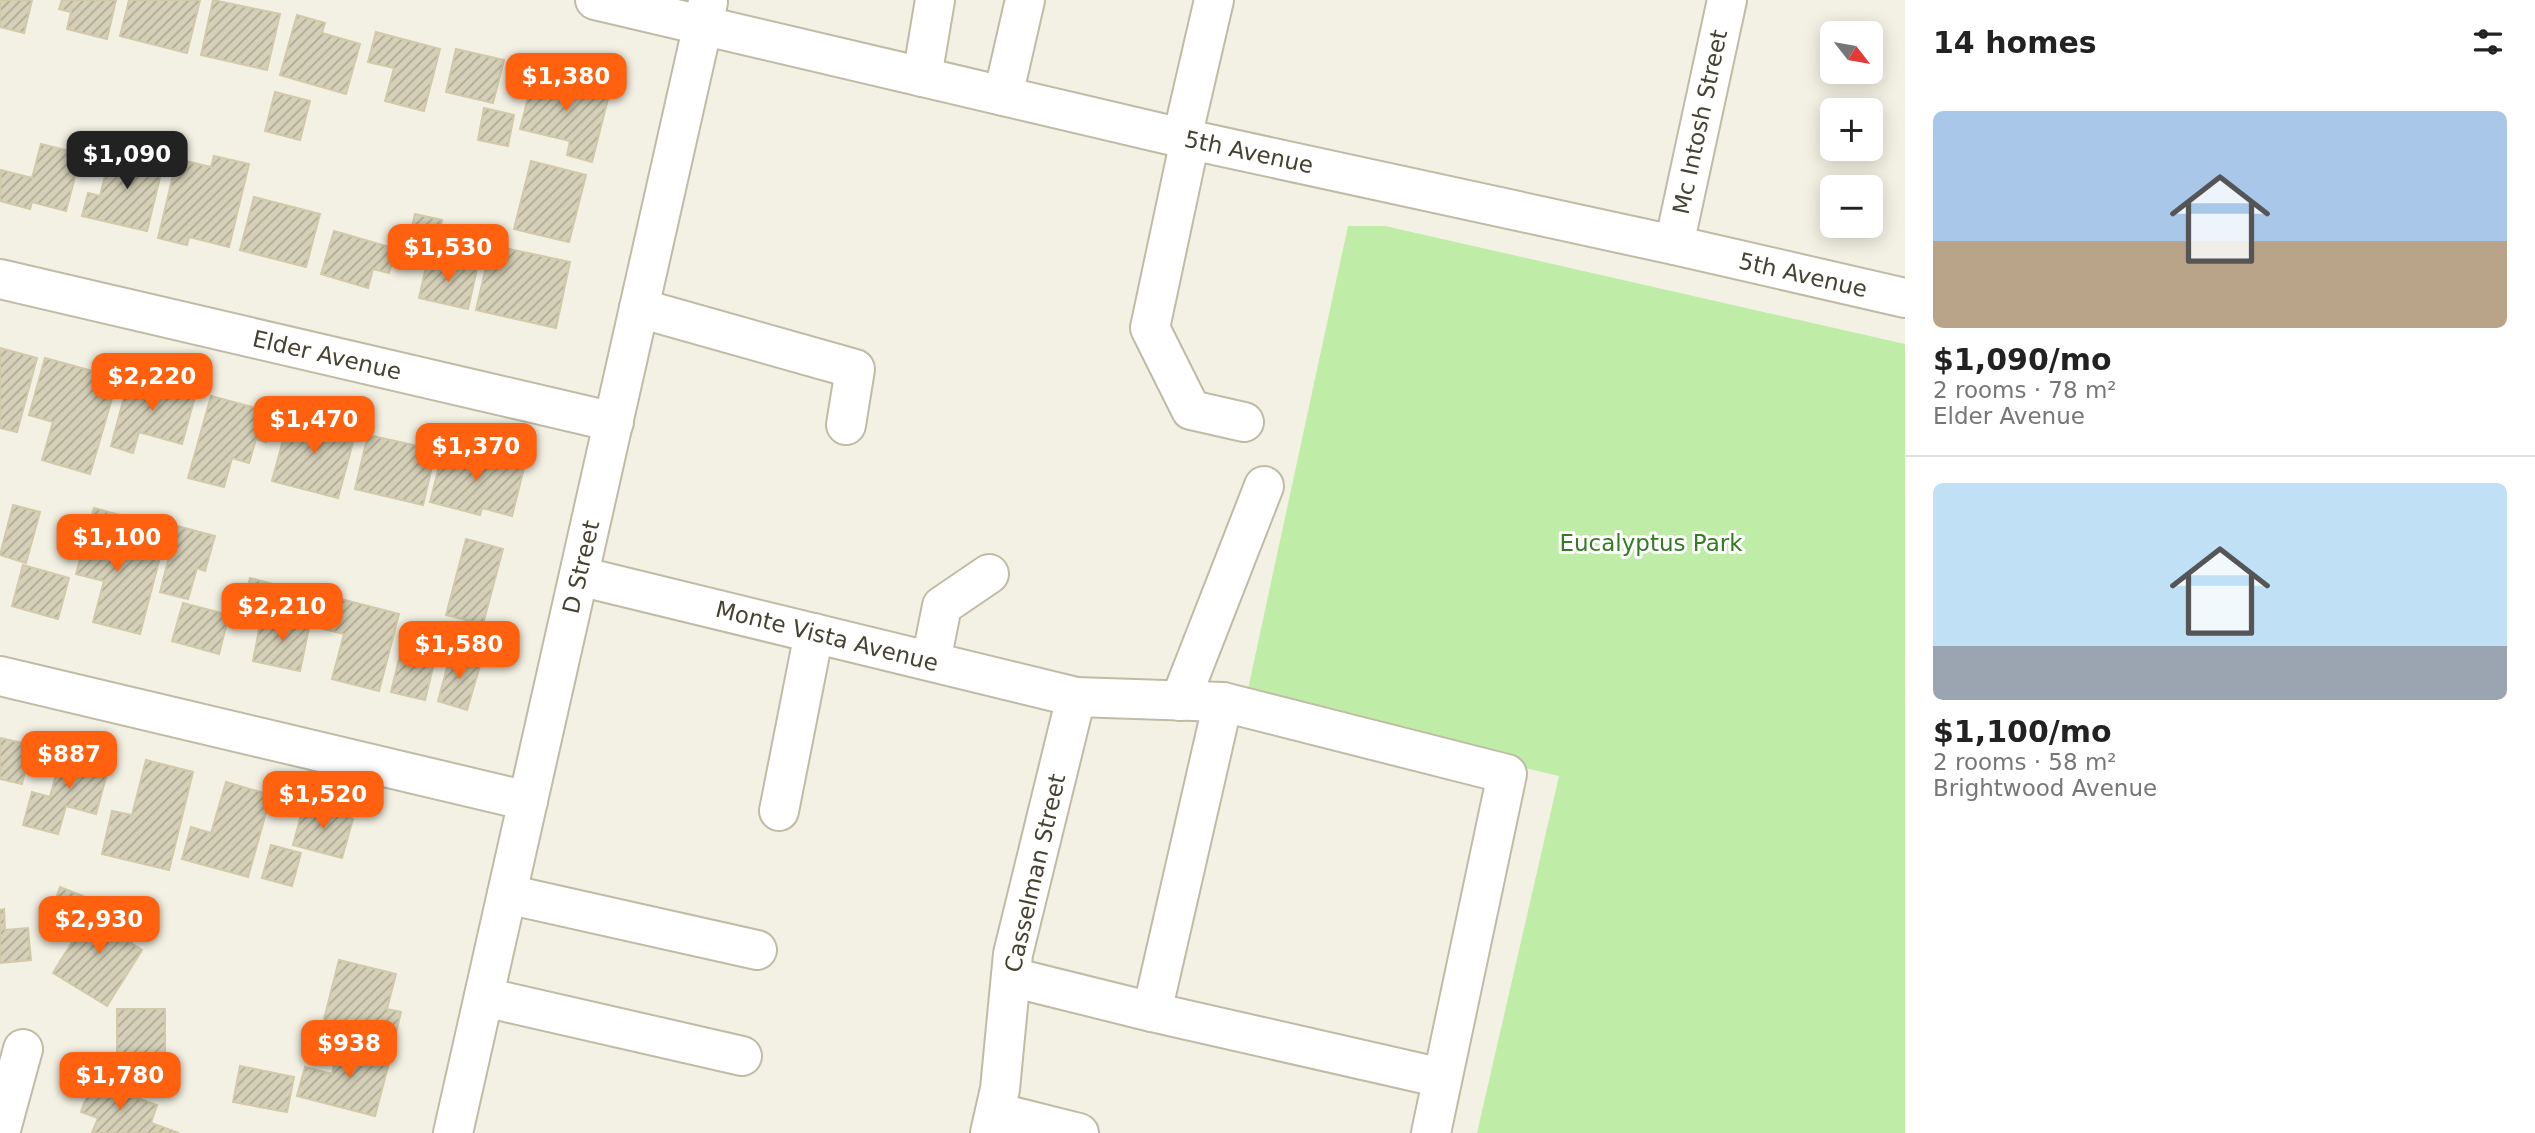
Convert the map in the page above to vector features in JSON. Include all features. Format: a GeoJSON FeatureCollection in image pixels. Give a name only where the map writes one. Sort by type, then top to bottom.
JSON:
{"type":"FeatureCollection","features":[{"type":"Feature","properties":{"kind":"street","name":"5th Avenue"},"geometry":{"type":"LineString","coordinates":[[595,0],[706,13],[922,77],[1186,139],[1905,298]]}},
{"type":"Feature","properties":{"kind":"street"},"geometry":{"type":"LineString","coordinates":[[922,77],[935,0]]}},
{"type":"Feature","properties":{"kind":"street"},"geometry":{"type":"LineString","coordinates":[[1003,96],[1025,0]]}},
{"type":"Feature","properties":{"kind":"street"},"geometry":{"type":"LineString","coordinates":[[1214,0],[1150,328],[1191,410],[1244,422]]}},
{"type":"Feature","properties":{"kind":"street","name":"Mc Intosh Street"},"geometry":{"type":"LineString","coordinates":[[1674,245],[1727,0]]}},
{"type":"Feature","properties":{"kind":"street","name":"D Street"},"geometry":{"type":"LineString","coordinates":[[453,1133],[706,13]]}},
{"type":"Feature","properties":{"kind":"street","name":"Elder Avenue"},"geometry":{"type":"LineString","coordinates":[[0,279],[614,422]]}},
{"type":"Feature","properties":{"kind":"street"},"geometry":{"type":"LineString","coordinates":[[639,308],[855,369],[846,425]]}},
{"type":"Feature","properties":{"kind":"street"},"geometry":{"type":"LineString","coordinates":[[1180,701],[1264,486]]}},
{"type":"Feature","properties":{"kind":"street"},"geometry":{"type":"LineString","coordinates":[[931,661],[942,606],[989,574]]}},
{"type":"Feature","properties":{"kind":"street","name":"Monte Vista Avenue"},"geometry":{"type":"LineString","coordinates":[[579,576],[1076,697],[1223,702],[1507,774],[1442,1078]]}},
{"type":"Feature","properties":{"kind":"street"},"geometry":{"type":"LineString","coordinates":[[779,811],[814,633]]}},
{"type":"Feature","properties":{"kind":"street"},"geometry":{"type":"LineString","coordinates":[[0,676],[528,801]]}},
{"type":"Feature","properties":{"kind":"street","name":"Casselman Street"},"geometry":{"type":"LineString","coordinates":[[993,1123],[1000,1089],[1013,954],[1076,697]]}},
{"type":"Feature","properties":{"kind":"street"},"geometry":{"type":"LineString","coordinates":[[1152,1012],[1223,702]]}},
{"type":"Feature","properties":{"kind":"street"},"geometry":{"type":"LineString","coordinates":[[507,894],[757,950]]}},
{"type":"Feature","properties":{"kind":"street"},"geometry":{"type":"LineString","coordinates":[[1011,977],[1442,1078],[1430,1133]]}},
{"type":"Feature","properties":{"kind":"street"},"geometry":{"type":"LineString","coordinates":[[484,997],[742,1056]]}},
{"type":"Feature","properties":{"kind":"street"},"geometry":{"type":"LineString","coordinates":[[0,1133],[23,1049]]}},
{"type":"Feature","properties":{"kind":"street"},"geometry":{"type":"LineString","coordinates":[[993,1123],[1079,1133]]}},
{"type":"Feature","properties":{"kind":"green space","name":"Eucalyptus Park"},"geometry":{"type":"Polygon","coordinates":[[[1348,226],[1385,226],[1905,344],[1905,1133],[1477,1133],[1559,776],[1245,703],[1348,226]]]}},
{"type":"Feature","properties":{"kind":"building"},"geometry":{"type":"Polygon","coordinates":[[[0,0],[32,0],[24,33],[0,27],[0,0]]]}},
{"type":"Feature","properties":{"kind":"building"},"geometry":{"type":"Polygon","coordinates":[[[62,0],[116,0],[107,39],[67,29],[71,12],[59,9],[62,0]]]}},
{"type":"Feature","properties":{"kind":"building"},"geometry":{"type":"Polygon","coordinates":[[[129,0],[200,0],[187,53],[120,36],[129,0]]]}},
{"type":"Feature","properties":{"kind":"building"},"geometry":{"type":"Polygon","coordinates":[[[213,0],[280,14],[267,70],[201,55],[213,0]]]}},
{"type":"Feature","properties":{"kind":"building"},"geometry":{"type":"Polygon","coordinates":[[[297,15],[325,23],[322,33],[360,44],[346,94],[280,75],[297,15]]]}},
{"type":"Feature","properties":{"kind":"building"},"geometry":{"type":"Polygon","coordinates":[[[376,32],[440,49],[424,111],[385,101],[394,68],[368,62],[376,32]]]}},
{"type":"Feature","properties":{"kind":"building"},"geometry":{"type":"Polygon","coordinates":[[[456,49],[504,60],[493,103],[446,92],[456,49]]]}},
{"type":"Feature","properties":{"kind":"building"},"geometry":{"type":"Polygon","coordinates":[[[535,71],[610,91],[592,162],[567,155],[570,141],[520,129],[535,71]]]}},
{"type":"Feature","properties":{"kind":"building"},"geometry":{"type":"Polygon","coordinates":[[[275,92],[310,101],[300,140],[265,131],[275,92]]]}},
{"type":"Feature","properties":{"kind":"building"},"geometry":{"type":"Polygon","coordinates":[[[484,108],[514,115],[508,146],[478,140],[484,108]]]}},
{"type":"Feature","properties":{"kind":"building"},"geometry":{"type":"Polygon","coordinates":[[[41,144],[81,154],[66,211],[32,202],[30,209],[0,201],[1,170],[32,178],[41,144]]]}},
{"type":"Feature","properties":{"kind":"building"},"geometry":{"type":"Polygon","coordinates":[[[112,148],[164,161],[147,231],[82,216],[88,193],[100,196],[112,148]]]}},
{"type":"Feature","properties":{"kind":"building"},"geometry":{"type":"Polygon","coordinates":[[[214,156],[249,164],[229,247],[189,237],[187,245],[158,238],[177,159],[211,167],[214,156]]]}},
{"type":"Feature","properties":{"kind":"building"},"geometry":{"type":"Polygon","coordinates":[[[531,161],[586,175],[569,242],[514,229],[531,161]]]}},
{"type":"Feature","properties":{"kind":"building"},"geometry":{"type":"Polygon","coordinates":[[[254,197],[320,214],[306,267],[240,250],[254,197]]]}},
{"type":"Feature","properties":{"kind":"building"},"geometry":{"type":"Polygon","coordinates":[[[415,214],[442,220],[435,250],[408,244],[415,214]]]}},
{"type":"Feature","properties":{"kind":"building"},"geometry":{"type":"Polygon","coordinates":[[[334,231],[396,249],[389,273],[373,269],[368,288],[321,274],[334,231]]]}},
{"type":"Feature","properties":{"kind":"building"},"geometry":{"type":"Polygon","coordinates":[[[491,245],[570,262],[556,328],[476,310],[491,245]]]}},
{"type":"Feature","properties":{"kind":"building"},"geometry":{"type":"Polygon","coordinates":[[[428,258],[477,269],[468,309],[419,298],[428,258]]]}},
{"type":"Feature","properties":{"kind":"building"},"geometry":{"type":"Polygon","coordinates":[[[0,348],[37,358],[17,432],[0,428],[0,348]]]}},
{"type":"Feature","properties":{"kind":"building"},"geometry":{"type":"Polygon","coordinates":[[[45,358],[118,378],[90,474],[42,460],[53,422],[29,415],[45,358]]]}},
{"type":"Feature","properties":{"kind":"building"},"geometry":{"type":"Polygon","coordinates":[[[130,375],[196,393],[182,444],[139,432],[133,453],[111,446],[130,375]]]}},
{"type":"Feature","properties":{"kind":"building"},"geometry":{"type":"Polygon","coordinates":[[[211,396],[274,413],[266,442],[256,439],[249,463],[232,458],[224,487],[188,478],[211,396]]]}},
{"type":"Feature","properties":{"kind":"building"},"geometry":{"type":"Polygon","coordinates":[[[290,414],[356,431],[338,498],[272,481],[290,414]]]}},
{"type":"Feature","properties":{"kind":"building"},"geometry":{"type":"Polygon","coordinates":[[[368,435],[436,450],[423,505],[355,489],[368,435]]]}},
{"type":"Feature","properties":{"kind":"building"},"geometry":{"type":"Polygon","coordinates":[[[444,447],[524,468],[512,516],[482,508],[480,515],[430,502],[444,447]]]}},
{"type":"Feature","properties":{"kind":"building"},"geometry":{"type":"Polygon","coordinates":[[[13,505],[40,512],[26,563],[0,555],[13,505]]]}},
{"type":"Feature","properties":{"kind":"building"},"geometry":{"type":"Polygon","coordinates":[[[94,508],[123,516],[115,546],[160,557],[140,634],[93,622],[104,581],[76,574],[94,508]]]}},
{"type":"Feature","properties":{"kind":"building"},"geometry":{"type":"Polygon","coordinates":[[[177,526],[215,536],[205,571],[197,568],[188,599],[160,592],[177,526]]]}},
{"type":"Feature","properties":{"kind":"building"},"geometry":{"type":"Polygon","coordinates":[[[466,539],[503,549],[483,624],[446,615],[466,539]]]}},
{"type":"Feature","properties":{"kind":"building"},"geometry":{"type":"Polygon","coordinates":[[[23,565],[69,578],[58,619],[12,606],[23,565]]]}},
{"type":"Feature","properties":{"kind":"building"},"geometry":{"type":"Polygon","coordinates":[[[250,578],[276,585],[267,616],[242,609],[250,578]]]}},
{"type":"Feature","properties":{"kind":"building"},"geometry":{"type":"Polygon","coordinates":[[[329,596],[399,614],[379,691],[332,679],[344,634],[320,628],[329,596]]]}},
{"type":"Feature","properties":{"kind":"building"},"geometry":{"type":"Polygon","coordinates":[[[183,603],[229,615],[219,654],[172,641],[183,603]]]}},
{"type":"Feature","properties":{"kind":"building"},"geometry":{"type":"Polygon","coordinates":[[[274,615],[310,623],[300,671],[253,661],[261,619],[273,621],[274,615]]]}},
{"type":"Feature","properties":{"kind":"building"},"geometry":{"type":"Polygon","coordinates":[[[406,630],[440,639],[425,700],[391,692],[406,630]]]}},
{"type":"Feature","properties":{"kind":"building"},"geometry":{"type":"Polygon","coordinates":[[[451,653],[481,662],[467,710],[438,701],[451,653]]]}},
{"type":"Feature","properties":{"kind":"building"},"geometry":{"type":"Polygon","coordinates":[[[0,738],[31,745],[22,784],[0,779],[0,738]]]}},
{"type":"Feature","properties":{"kind":"building"},"geometry":{"type":"Polygon","coordinates":[[[63,749],[110,762],[96,814],[66,806],[58,834],[23,825],[32,792],[50,797],[63,749]]]}},
{"type":"Feature","properties":{"kind":"building"},"geometry":{"type":"Polygon","coordinates":[[[146,760],[193,772],[169,870],[102,854],[112,811],[132,815],[146,760]]]}},
{"type":"Feature","properties":{"kind":"building"},"geometry":{"type":"Polygon","coordinates":[[[226,782],[271,795],[248,877],[182,859],[191,827],[211,833],[226,782]]]}},
{"type":"Feature","properties":{"kind":"building"},"geometry":{"type":"Polygon","coordinates":[[[304,804],[353,819],[342,858],[293,845],[304,804]]]}},
{"type":"Feature","properties":{"kind":"building"},"geometry":{"type":"Polygon","coordinates":[[[271,845],[301,853],[292,886],[262,878],[271,845]]]}},
{"type":"Feature","properties":{"kind":"building"},"geometry":{"type":"Polygon","coordinates":[[[60,887],[83,896],[71,929],[48,921],[60,887]]]}},
{"type":"Feature","properties":{"kind":"building"},"geometry":{"type":"Polygon","coordinates":[[[96,903],[131,924],[122,937],[142,950],[107,1006],[53,973],[96,903]]]}},
{"type":"Feature","properties":{"kind":"building"},"geometry":{"type":"Polygon","coordinates":[[[4,909],[5,930],[28,928],[31,960],[0,963],[0,910],[4,909]]]}},
{"type":"Feature","properties":{"kind":"building"},"geometry":{"type":"Polygon","coordinates":[[[339,960],[396,974],[387,1009],[401,1012],[393,1045],[322,1027],[339,960]]]}},
{"type":"Feature","properties":{"kind":"building"},"geometry":{"type":"Polygon","coordinates":[[[117,1009],[165,1009],[165,1066],[117,1066],[117,1009]]]}},
{"type":"Feature","properties":{"kind":"building"},"geometry":{"type":"Polygon","coordinates":[[[340,1042],[391,1055],[375,1116],[297,1096],[305,1067],[332,1074],[340,1042]]]}},
{"type":"Feature","properties":{"kind":"building"},"geometry":{"type":"Polygon","coordinates":[[[240,1066],[294,1077],[287,1112],[233,1102],[240,1066]]]}},
{"type":"Feature","properties":{"kind":"building"},"geometry":{"type":"Polygon","coordinates":[[[92,1082],[157,1105],[151,1123],[179,1133],[92,1133],[98,1118],[81,1112],[92,1082]]]}}]}
